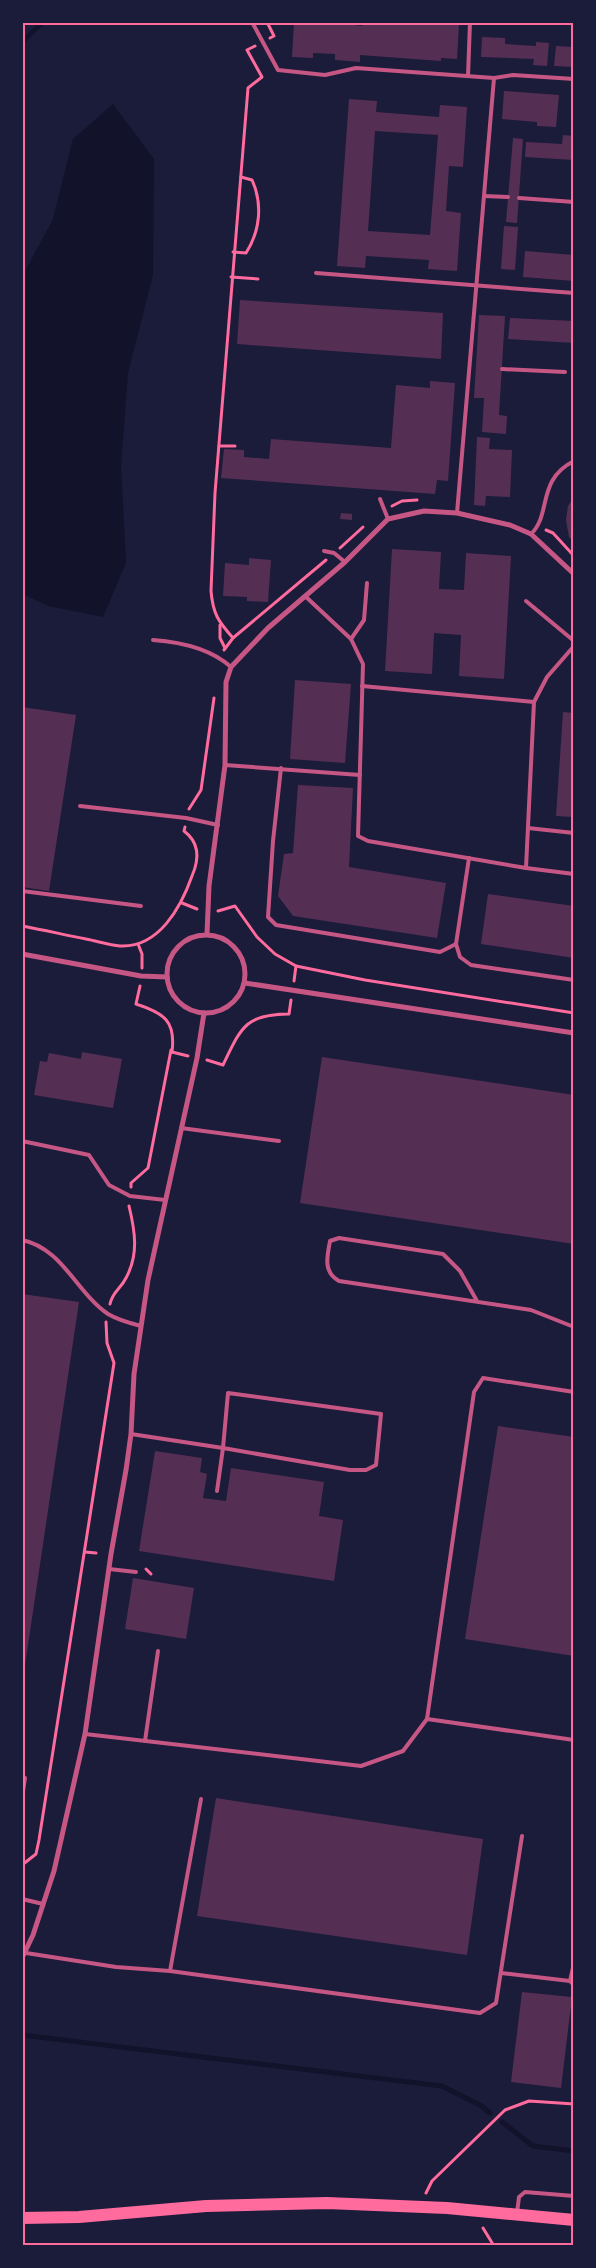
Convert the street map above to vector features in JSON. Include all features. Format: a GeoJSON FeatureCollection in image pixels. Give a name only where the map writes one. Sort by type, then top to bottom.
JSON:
{"type":"FeatureCollection","features":[{"type":"Feature","properties":{"kind":"main road"},"geometry":{"type":"LineString","coordinates":[[26,2217],[79,2217],[136,2211],[258,2204],[327,2203],[419,2207],[574,2220]]}},
{"type":"Feature","properties":{"kind":"street"},"geometry":{"type":"LineString","coordinates":[[207,934],[209,886],[225,765],[226,682],[231,667],[268,628],[345,562],[388,519],[424,510],[457,513],[510,526],[530,534],[574,574]]}},
{"type":"Feature","properties":{"kind":"street"},"geometry":{"type":"LineString","coordinates":[[207,934],[220,937],[231,943],[239,952],[246,972],[245,983],[240,996],[232,1004],[216,1012],[204,1013],[189,1010],[178,1002],[170,991],[167,977],[168,963],[182,943],[194,936],[207,934]]}},
{"type":"Feature","properties":{"kind":"street"},"geometry":{"type":"LineString","coordinates":[[22,954],[141,976],[167,977]]}},
{"type":"Feature","properties":{"kind":"street"},"geometry":{"type":"LineString","coordinates":[[245,983],[574,1033]]}},
{"type":"Feature","properties":{"kind":"street"},"geometry":{"type":"LineString","coordinates":[[22,1958],[26,1953],[56,1862],[85,1734],[131,1434],[134,1374],[148,1280],[197,1058],[204,1013]]}},
{"type":"Feature","properties":{"kind":"lane"},"geometry":{"type":"LineString","coordinates":[[252,22],[278,70],[325,75],[356,68],[494,78],[514,75],[574,79]]}},
{"type":"Feature","properties":{"kind":"lane"},"geometry":{"type":"LineString","coordinates":[[468,76],[470,22]]}},
{"type":"Feature","properties":{"kind":"lane"},"geometry":{"type":"LineString","coordinates":[[457,513],[494,78]]}},
{"type":"Feature","properties":{"kind":"lane"},"geometry":{"type":"LineString","coordinates":[[484,196],[508,197]]}},
{"type":"Feature","properties":{"kind":"lane"},"geometry":{"type":"LineString","coordinates":[[519,198],[574,202]]}},
{"type":"Feature","properties":{"kind":"lane"},"geometry":{"type":"LineString","coordinates":[[316,273],[574,293]]}},
{"type":"Feature","properties":{"kind":"lane"},"geometry":{"type":"LineString","coordinates":[[469,366],[476,367]]}},
{"type":"Feature","properties":{"kind":"lane"},"geometry":{"type":"LineString","coordinates":[[502,368],[565,372]]}},
{"type":"Feature","properties":{"kind":"lane"},"geometry":{"type":"LineString","coordinates":[[530,534],[539,527],[549,486],[564,466],[574,461]]}},
{"type":"Feature","properties":{"kind":"lane"},"geometry":{"type":"LineString","coordinates":[[380,499],[388,519]]}},
{"type":"Feature","properties":{"kind":"lane"},"geometry":{"type":"LineString","coordinates":[[324,551],[334,553],[345,562]]}},
{"type":"Feature","properties":{"kind":"lane"},"geometry":{"type":"LineString","coordinates":[[351,639],[364,620],[367,583]]}},
{"type":"Feature","properties":{"kind":"lane"},"geometry":{"type":"LineString","coordinates":[[305,596],[351,639],[363,664],[358,836],[368,841],[526,868],[574,874]]}},
{"type":"Feature","properties":{"kind":"lane"},"geometry":{"type":"LineString","coordinates":[[526,601],[574,641]]}},
{"type":"Feature","properties":{"kind":"lane"},"geometry":{"type":"LineString","coordinates":[[153,640],[203,650],[221,658],[231,667]]}},
{"type":"Feature","properties":{"kind":"lane"},"geometry":{"type":"LineString","coordinates":[[526,868],[534,702],[547,677],[574,646]]}},
{"type":"Feature","properties":{"kind":"lane"},"geometry":{"type":"LineString","coordinates":[[362,686],[534,702]]}},
{"type":"Feature","properties":{"kind":"lane"},"geometry":{"type":"LineString","coordinates":[[225,765],[360,775]]}},
{"type":"Feature","properties":{"kind":"lane"},"geometry":{"type":"LineString","coordinates":[[280,768],[268,917],[276,925],[440,952],[456,944]]}},
{"type":"Feature","properties":{"kind":"lane"},"geometry":{"type":"LineString","coordinates":[[80,806],[186,818],[218,825]]}},
{"type":"Feature","properties":{"kind":"lane"},"geometry":{"type":"LineString","coordinates":[[528,828],[574,833]]}},
{"type":"Feature","properties":{"kind":"lane"},"geometry":{"type":"LineString","coordinates":[[469,858],[456,944],[460,958],[470,966],[574,980]]}},
{"type":"Feature","properties":{"kind":"lane"},"geometry":{"type":"LineString","coordinates":[[22,891],[142,906]]}},
{"type":"Feature","properties":{"kind":"lane"},"geometry":{"type":"LineString","coordinates":[[181,1128],[279,1141]]}},
{"type":"Feature","properties":{"kind":"lane"},"geometry":{"type":"LineString","coordinates":[[22,1141],[89,1155],[109,1185],[130,1196],[165,1200]]}},
{"type":"Feature","properties":{"kind":"lane"},"geometry":{"type":"LineString","coordinates":[[477,1301],[460,1271],[443,1254],[340,1238],[330,1242],[327,1256],[328,1269],[332,1277],[339,1281],[531,1310],[574,1327]]}},
{"type":"Feature","properties":{"kind":"lane"},"geometry":{"type":"LineString","coordinates":[[22,1240],[29,1241],[56,1258],[107,1314],[126,1323],[141,1326]]}},
{"type":"Feature","properties":{"kind":"lane"},"geometry":{"type":"LineString","coordinates":[[85,1734],[361,1766],[403,1751],[427,1719],[474,1392],[483,1378],[574,1392]]}},
{"type":"Feature","properties":{"kind":"lane"},"geometry":{"type":"LineString","coordinates":[[131,1434],[223,1448],[350,1470],[366,1470],[376,1464],[380,1414],[228,1393],[223,1448],[217,1491]]}},
{"type":"Feature","properties":{"kind":"lane"},"geometry":{"type":"LineString","coordinates":[[109,1569],[136,1572]]}},
{"type":"Feature","properties":{"kind":"lane"},"geometry":{"type":"LineString","coordinates":[[145,1741],[158,1651]]}},
{"type":"Feature","properties":{"kind":"lane"},"geometry":{"type":"LineString","coordinates":[[427,1719],[574,1740]]}},
{"type":"Feature","properties":{"kind":"lane"},"geometry":{"type":"LineString","coordinates":[[22,1798],[25,1778]]}},
{"type":"Feature","properties":{"kind":"lane"},"geometry":{"type":"LineString","coordinates":[[170,1971],[201,1799]]}},
{"type":"Feature","properties":{"kind":"lane"},"geometry":{"type":"LineString","coordinates":[[26,1953],[480,2013],[496,2003],[522,1836]]}},
{"type":"Feature","properties":{"kind":"lane"},"geometry":{"type":"LineString","coordinates":[[22,1899],[43,1904]]}},
{"type":"Feature","properties":{"kind":"lane"},"geometry":{"type":"LineString","coordinates":[[500,1973],[572,1983],[574,1963]]}},
{"type":"Feature","properties":{"kind":"lane"},"geometry":{"type":"LineString","coordinates":[[517,2215],[520,2197],[524,2192],[574,2196]]}},
{"type":"Feature","properties":{"kind":"path"},"geometry":{"type":"LineString","coordinates":[[233,638],[220,624],[212,606],[214,493],[248,88],[262,76],[247,50],[263,42]]}},
{"type":"Feature","properties":{"kind":"path"},"geometry":{"type":"LineString","coordinates":[[233,252],[246,253],[253,241],[259,215],[258,201],[252,180],[241,177]]}},
{"type":"Feature","properties":{"kind":"path"},"geometry":{"type":"LineString","coordinates":[[231,277],[258,279]]}},
{"type":"Feature","properties":{"kind":"path"},"geometry":{"type":"LineString","coordinates":[[219,446],[235,446]]}},
{"type":"Feature","properties":{"kind":"path"},"geometry":{"type":"LineString","coordinates":[[384,509],[402,501],[424,500]]}},
{"type":"Feature","properties":{"kind":"path"},"geometry":{"type":"LineString","coordinates":[[221,658],[225,648],[233,638],[364,526]]}},
{"type":"Feature","properties":{"kind":"path"},"geometry":{"type":"LineString","coordinates":[[539,527],[553,533],[574,556]]}},
{"type":"Feature","properties":{"kind":"path"},"geometry":{"type":"LineString","coordinates":[[220,624],[220,638],[225,648]]}},
{"type":"Feature","properties":{"kind":"path"},"geometry":{"type":"LineString","coordinates":[[22,926],[121,946],[138,944],[149,940],[158,932],[182,903],[197,862],[198,854],[184,831],[186,818],[191,804],[195,801],[201,790],[215,690]]}},
{"type":"Feature","properties":{"kind":"path"},"geometry":{"type":"LineString","coordinates":[[235,906],[257,937],[275,954],[296,966],[366,980],[574,1013]]}},
{"type":"Feature","properties":{"kind":"path"},"geometry":{"type":"LineString","coordinates":[[138,944],[142,959]]}},
{"type":"Feature","properties":{"kind":"path"},"geometry":{"type":"LineString","coordinates":[[294,978],[296,966]]}},
{"type":"Feature","properties":{"kind":"path"},"geometry":{"type":"LineString","coordinates":[[22,1865],[36,1854],[39,1840],[85,1552],[114,1364],[107,1343],[105,1329],[107,1314],[113,1293],[121,1287],[127,1276],[136,1240],[129,1205],[131,1183],[148,1168],[171,1050],[172,1052],[172,1029],[167,1019],[136,1004],[138,996]]}},
{"type":"Feature","properties":{"kind":"path"},"geometry":{"type":"LineString","coordinates":[[210,1060],[223,1065],[244,1028],[255,1018],[269,1014],[289,1014],[291,1004]]}},
{"type":"Feature","properties":{"kind":"path"},"geometry":{"type":"LineString","coordinates":[[172,1052],[184,1055]]}},
{"type":"Feature","properties":{"kind":"path"},"geometry":{"type":"LineString","coordinates":[[85,1552],[96,1553]]}},
{"type":"Feature","properties":{"kind":"path"},"geometry":{"type":"LineString","coordinates":[[419,2207],[432,2181],[505,2110],[529,2101],[574,2104]]}},
{"type":"Feature","properties":{"kind":"path"},"geometry":{"type":"LineString","coordinates":[[483,2228],[494,2246]]}},
{"type":"Feature","properties":{"kind":"shaded area"},"geometry":{"type":"Polygon","coordinates":[[[113,104],[154,159],[153,275],[128,373],[121,466],[126,563],[103,617],[48,606],[23,594],[23,275],[53,219],[73,139],[113,104]]]}},
{"type":"Feature","properties":{"kind":"building"},"geometry":{"type":"Polygon","coordinates":[[[294,22],[326,22],[362,26],[362,22],[459,24],[457,59],[441,58],[441,61],[360,55],[360,62],[335,60],[335,54],[313,53],[313,58],[292,57],[294,22]]]}},
{"type":"Feature","properties":{"kind":"building"},"geometry":{"type":"Polygon","coordinates":[[[482,37],[505,38],[505,44],[536,46],[536,42],[549,43],[547,66],[533,65],[534,59],[481,57],[482,37]]]}},
{"type":"Feature","properties":{"kind":"building"},"geometry":{"type":"Polygon","coordinates":[[[556,46],[574,47],[574,67],[554,66],[556,46]]]}},
{"type":"Feature","properties":{"kind":"building"},"geometry":{"type":"Polygon","coordinates":[[[504,91],[559,95],[556,127],[537,126],[537,122],[502,119],[504,91]]]}},
{"type":"Feature","properties":{"kind":"building"},"geometry":{"type":"Polygon","coordinates":[[[349,99],[377,101],[376,112],[439,117],[440,105],[467,107],[463,167],[449,166],[446,211],[461,213],[457,271],[428,269],[429,260],[366,256],[365,268],[337,266],[349,99]],[[375,131],[368,231],[430,235],[438,135],[375,131]]]}},
{"type":"Feature","properties":{"kind":"building"},"geometry":{"type":"Polygon","coordinates":[[[563,135],[574,136],[574,160],[525,157],[526,142],[562,144],[563,135]]]}},
{"type":"Feature","properties":{"kind":"building"},"geometry":{"type":"Polygon","coordinates":[[[513,138],[523,139],[517,223],[506,222],[513,138]]]}},
{"type":"Feature","properties":{"kind":"building"},"geometry":{"type":"Polygon","coordinates":[[[504,226],[518,227],[515,270],[501,269],[504,226]]]}},
{"type":"Feature","properties":{"kind":"building"},"geometry":{"type":"Polygon","coordinates":[[[525,251],[574,255],[574,281],[523,277],[525,251]]]}},
{"type":"Feature","properties":{"kind":"building"},"geometry":{"type":"Polygon","coordinates":[[[240,300],[443,313],[441,359],[237,344],[240,300]]]}},
{"type":"Feature","properties":{"kind":"building"},"geometry":{"type":"Polygon","coordinates":[[[479,315],[505,316],[499,415],[507,416],[506,434],[482,432],[484,398],[474,398],[479,315]]]}},
{"type":"Feature","properties":{"kind":"building"},"geometry":{"type":"Polygon","coordinates":[[[510,318],[574,321],[574,343],[508,339],[510,318]]]}},
{"type":"Feature","properties":{"kind":"building"},"geometry":{"type":"Polygon","coordinates":[[[430,381],[455,383],[448,481],[437,480],[435,494],[221,478],[224,449],[244,450],[244,457],[269,459],[271,439],[391,448],[396,385],[430,388],[430,381]]]}},
{"type":"Feature","properties":{"kind":"building"},"geometry":{"type":"Polygon","coordinates":[[[477,437],[490,438],[489,449],[512,450],[510,497],[486,496],[485,506],[474,505],[477,437]]]}},
{"type":"Feature","properties":{"kind":"building"},"geometry":{"type":"Polygon","coordinates":[[[574,497],[574,542],[569,537],[566,520],[568,506],[574,497]]]}},
{"type":"Feature","properties":{"kind":"building"},"geometry":{"type":"Polygon","coordinates":[[[341,513],[352,514],[352,520],[340,519],[341,513]]]}},
{"type":"Feature","properties":{"kind":"building"},"geometry":{"type":"Polygon","coordinates":[[[392,549],[441,552],[439,589],[464,590],[466,553],[511,556],[504,679],[459,676],[461,635],[434,633],[432,674],[385,671],[392,549]]]}},
{"type":"Feature","properties":{"kind":"building"},"geometry":{"type":"Polygon","coordinates":[[[249,558],[271,560],[268,602],[247,601],[247,597],[223,596],[225,563],[249,565],[249,558]]]}},
{"type":"Feature","properties":{"kind":"building"},"geometry":{"type":"Polygon","coordinates":[[[295,680],[351,684],[345,763],[290,759],[295,680]]]}},
{"type":"Feature","properties":{"kind":"building"},"geometry":{"type":"Polygon","coordinates":[[[22,707],[76,715],[49,891],[22,887],[22,707]]]}},
{"type":"Feature","properties":{"kind":"building"},"geometry":{"type":"Polygon","coordinates":[[[563,712],[574,713],[574,817],[556,816],[563,712]]]}},
{"type":"Feature","properties":{"kind":"building"},"geometry":{"type":"Polygon","coordinates":[[[298,785],[353,788],[349,867],[446,883],[437,938],[293,916],[278,896],[284,854],[293,853],[298,785]]]}},
{"type":"Feature","properties":{"kind":"building"},"geometry":{"type":"Polygon","coordinates":[[[488,894],[574,906],[574,958],[481,944],[488,894]]]}},
{"type":"Feature","properties":{"kind":"building"},"geometry":{"type":"Polygon","coordinates":[[[82,1052],[122,1059],[113,1108],[34,1095],[40,1061],[47,1062],[49,1053],[81,1059],[82,1052]]]}},
{"type":"Feature","properties":{"kind":"building"},"geometry":{"type":"Polygon","coordinates":[[[322,1057],[574,1095],[574,1244],[300,1203],[322,1057]]]}},
{"type":"Feature","properties":{"kind":"building"},"geometry":{"type":"Polygon","coordinates":[[[22,1294],[79,1302],[24,1672],[22,1672],[22,1294]]]}},
{"type":"Feature","properties":{"kind":"building"},"geometry":{"type":"Polygon","coordinates":[[[498,1426],[574,1437],[574,1656],[465,1639],[498,1426]]]}},
{"type":"Feature","properties":{"kind":"building"},"geometry":{"type":"Polygon","coordinates":[[[155,1451],[202,1458],[200,1472],[207,1474],[203,1498],[226,1501],[231,1468],[324,1482],[319,1516],[343,1520],[334,1581],[139,1551],[155,1451]]]}},
{"type":"Feature","properties":{"kind":"building"},"geometry":{"type":"Polygon","coordinates":[[[133,1578],[194,1588],[186,1639],[125,1629],[133,1578]]]}},
{"type":"Feature","properties":{"kind":"building"},"geometry":{"type":"Polygon","coordinates":[[[216,1798],[483,1839],[467,1955],[197,1916],[216,1798]]]}},
{"type":"Feature","properties":{"kind":"building"},"geometry":{"type":"Polygon","coordinates":[[[522,1992],[572,1997],[561,2088],[511,2082],[522,1992]]]}},
{"type":"Feature","properties":{"kind":"waterway"},"geometry":{"type":"LineString","coordinates":[[22,42],[43,22]]}},
{"type":"Feature","properties":{"kind":"waterway"},"geometry":{"type":"LineString","coordinates":[[22,2035],[442,2086],[480,2105],[490,2113]]}},
{"type":"Feature","properties":{"kind":"waterway"},"geometry":{"type":"LineString","coordinates":[[502,2122],[533,2146],[574,2151]]}}]}
